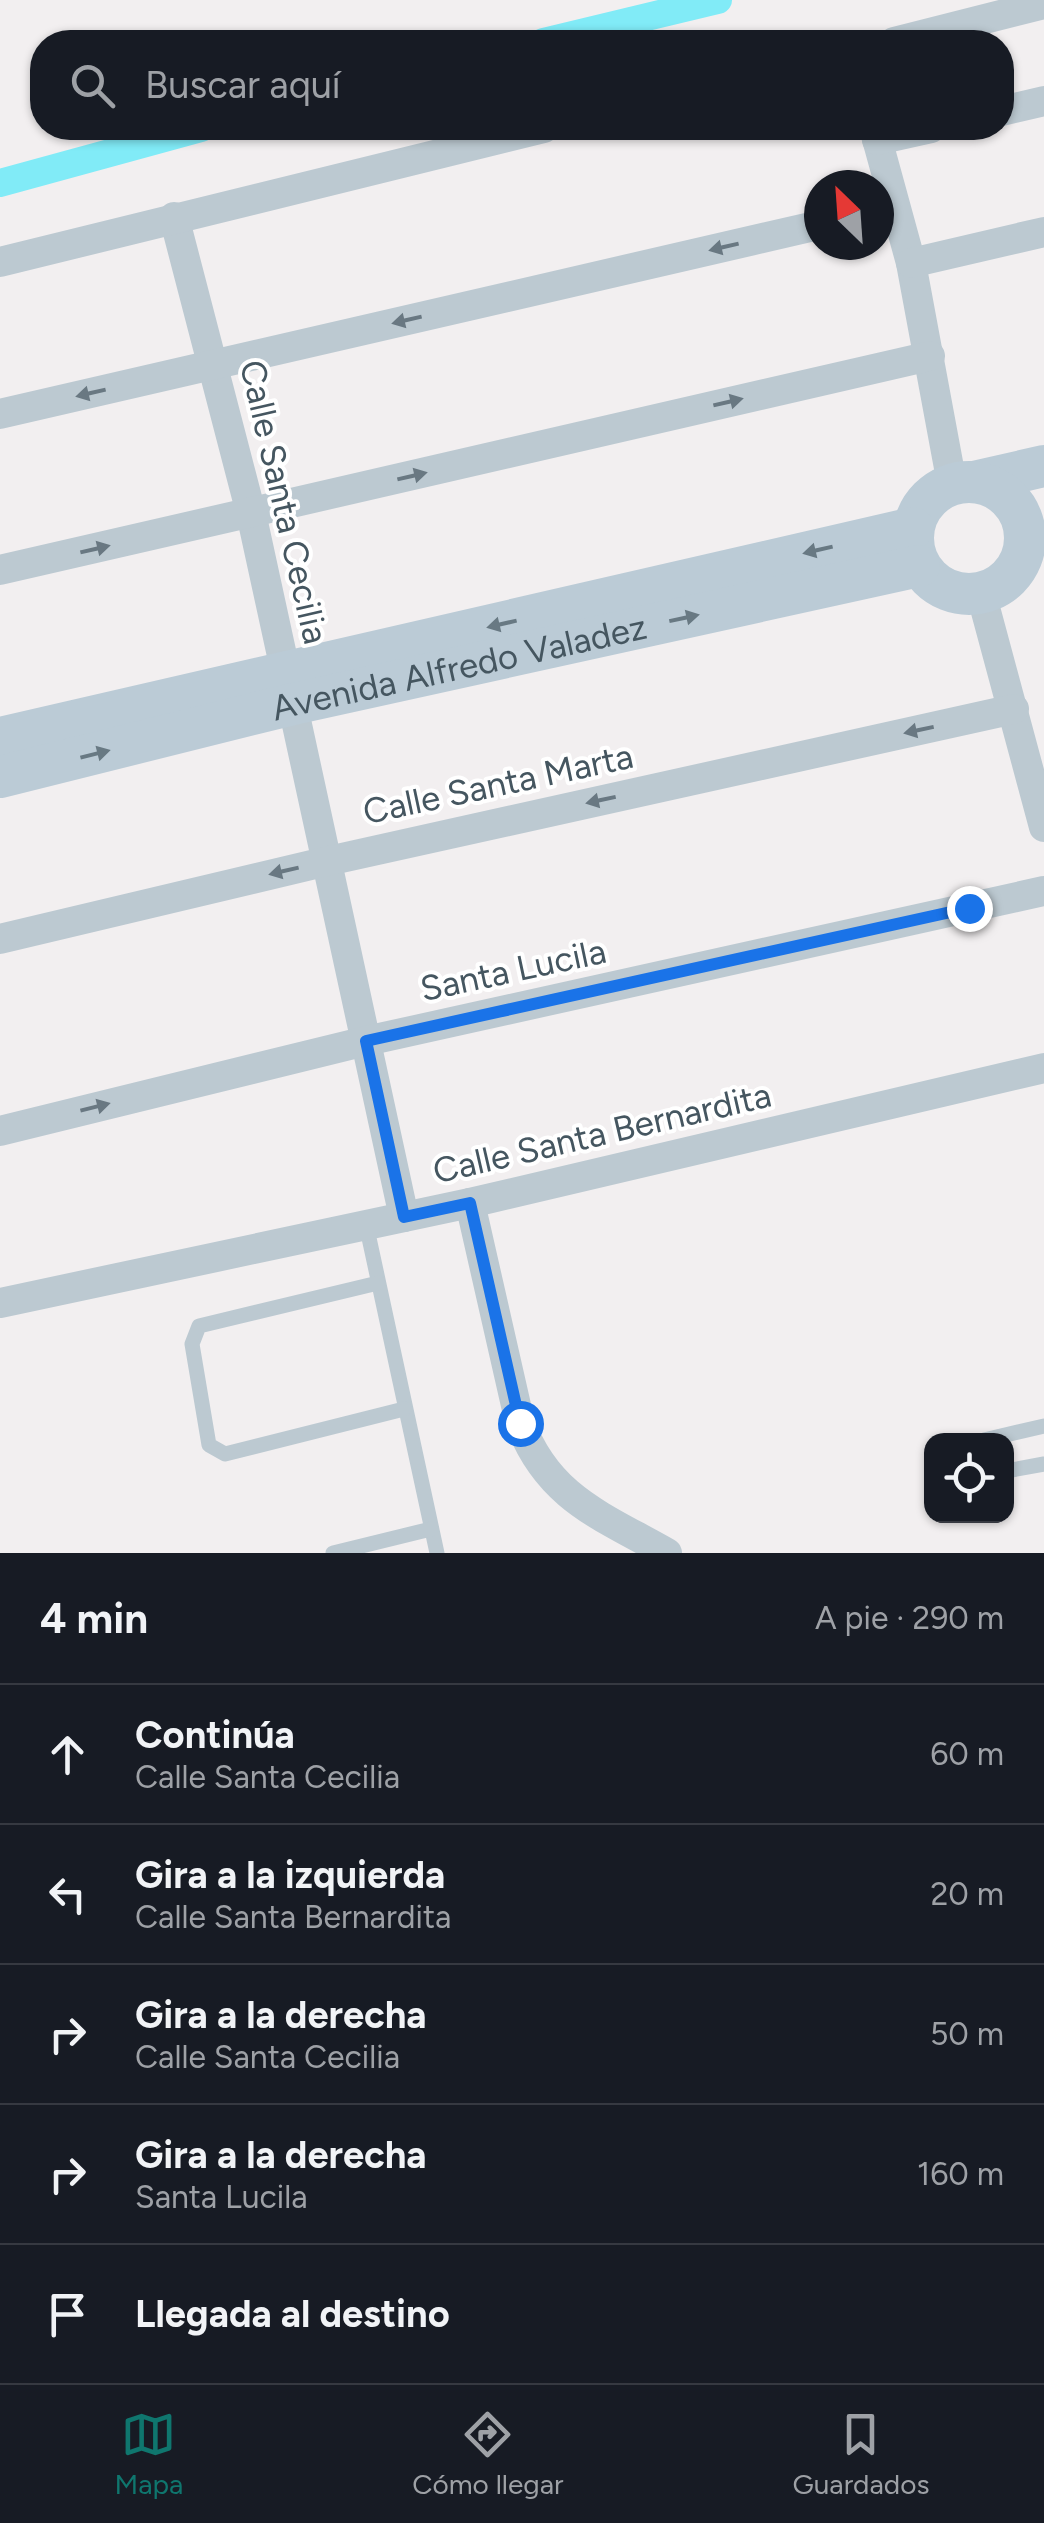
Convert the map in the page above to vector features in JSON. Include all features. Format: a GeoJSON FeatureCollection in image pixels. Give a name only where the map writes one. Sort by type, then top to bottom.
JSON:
{"type":"FeatureCollection","features":[{"type":"Feature","properties":{"kind":"street"},"geometry":{"type":"LineString","coordinates":[[941,30],[1044,4]]}},
{"type":"Feature","properties":{"kind":"street"},"geometry":{"type":"LineString","coordinates":[[1014,108],[1044,101]]}},
{"type":"Feature","properties":{"kind":"street"},"geometry":{"type":"LineString","coordinates":[[0,262],[494,140]]}},
{"type":"Feature","properties":{"kind":"street"},"geometry":{"type":"LineString","coordinates":[[877,140],[881,170]]}},
{"type":"Feature","properties":{"kind":"street","name":"Calle Santa Cecilia"},"geometry":{"type":"LineString","coordinates":[[174,217],[251,513],[404,1217]]}},
{"type":"Feature","properties":{"kind":"street"},"geometry":{"type":"LineString","coordinates":[[894,225],[911,262],[930,356],[963,483]]}},
{"type":"Feature","properties":{"kind":"street"},"geometry":{"type":"LineString","coordinates":[[0,414],[804,228]]}},
{"type":"Feature","properties":{"kind":"street"},"geometry":{"type":"LineString","coordinates":[[911,262],[1044,232]]}},
{"type":"Feature","properties":{"kind":"street"},"geometry":{"type":"LineString","coordinates":[[0,570],[930,356]]}},
{"type":"Feature","properties":{"kind":"street"},"geometry":{"type":"LineString","coordinates":[[963,483],[1008,498],[1019,512],[1030,564],[981,594],[957,594],[935,584],[916,547],[920,509],[934,494],[963,483],[1044,466]]}},
{"type":"Feature","properties":{"kind":"street","name":"Avenida Alfredo Valadez"},"geometry":{"type":"LineString","coordinates":[[0,738],[290,689],[916,547]]}},
{"type":"Feature","properties":{"kind":"street"},"geometry":{"type":"LineString","coordinates":[[981,594],[1043,818]]}},
{"type":"Feature","properties":{"kind":"street","name":"Avenida Alfredo Valadez"},"geometry":{"type":"LineString","coordinates":[[0,777],[290,689]]}},
{"type":"Feature","properties":{"kind":"street","name":"Calle Santa Marta"},"geometry":{"type":"LineString","coordinates":[[0,939],[328,860],[1014,709]]}},
{"type":"Feature","properties":{"kind":"street","name":"Santa Lucila"},"geometry":{"type":"LineString","coordinates":[[0,1130],[366,1041],[1044,891]]}},
{"type":"Feature","properties":{"kind":"street","name":"Calle Santa Bernardita"},"geometry":{"type":"LineString","coordinates":[[0,1303],[470,1203],[1044,1068]]}},
{"type":"Feature","properties":{"kind":"street"},"geometry":{"type":"LineString","coordinates":[[470,1203],[520,1423],[532,1456],[550,1480],[575,1501],[667,1553]]}},
{"type":"Feature","properties":{"kind":"lane"},"geometry":{"type":"LineString","coordinates":[[366,1224],[437,1553]]}},
{"type":"Feature","properties":{"kind":"lane"},"geometry":{"type":"LineString","coordinates":[[378,1283],[199,1326],[192,1344],[209,1445],[218,1454],[225,1454],[404,1409]]}},
{"type":"Feature","properties":{"kind":"lane"},"geometry":{"type":"LineString","coordinates":[[1014,1433],[1044,1426]]}},
{"type":"Feature","properties":{"kind":"lane"},"geometry":{"type":"LineString","coordinates":[[1014,1470],[1044,1464]]}},
{"type":"Feature","properties":{"kind":"lane"},"geometry":{"type":"LineString","coordinates":[[333,1553],[431,1528]]}},
{"type":"Feature","properties":{"kind":"waterway"},"geometry":{"type":"LineString","coordinates":[[593,30],[718,0]]}},
{"type":"Feature","properties":{"kind":"waterway"},"geometry":{"type":"LineString","coordinates":[[0,183],[157,140]]}},
{"type":"Feature","properties":{"kind":"route"},"geometry":{"type":"LineString","coordinates":[[520,1423],[470,1203],[404,1217],[366,1041],[969,908]]}}]}
